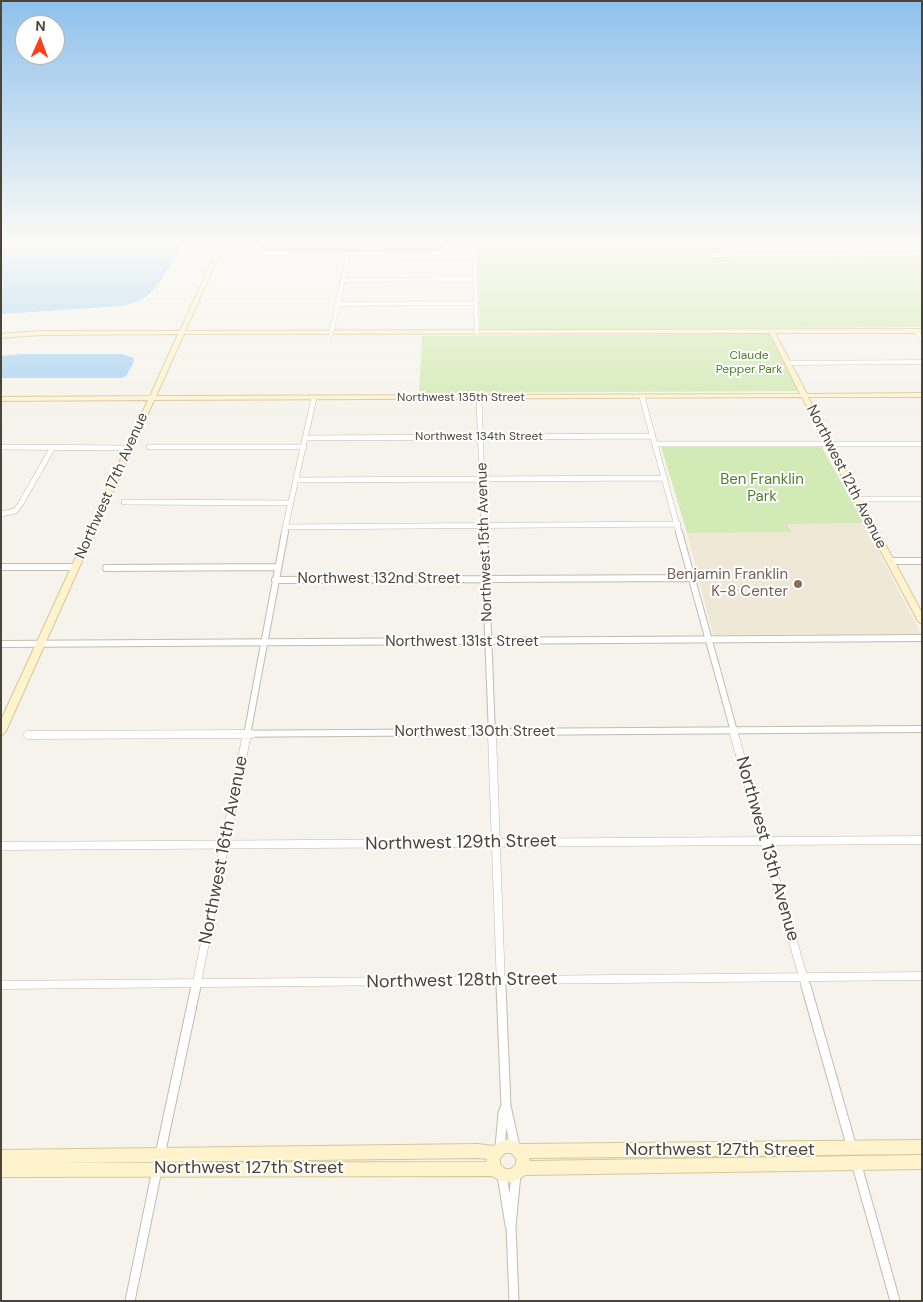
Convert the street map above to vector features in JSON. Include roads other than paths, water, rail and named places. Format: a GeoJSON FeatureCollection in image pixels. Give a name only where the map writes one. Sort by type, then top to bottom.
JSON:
{"type":"FeatureCollection","features":[{"type":"Feature","properties":{"kind":"main road","name":"Northwest 17th Avenue"},"geometry":{"type":"LineString","coordinates":[[1,731],[195,303]]}},
{"type":"Feature","properties":{"kind":"main road"},"geometry":{"type":"LineString","coordinates":[[1,336],[41,333],[331,334],[919,331]]}},
{"type":"Feature","properties":{"kind":"main road","name":"Northwest 12th Avenue"},"geometry":{"type":"LineString","coordinates":[[772,332],[922,621]]}},
{"type":"Feature","properties":{"kind":"main road","name":"Northwest 135th Street"},"geometry":{"type":"LineString","coordinates":[[1,399],[922,396]]}},
{"type":"Feature","properties":{"kind":"main road","name":"Northwest 127th Street"},"geometry":{"type":"LineString","coordinates":[[1,1157],[478,1151],[498,1150],[509,1145],[517,1149],[922,1148]]}},
{"type":"Feature","properties":{"kind":"main road"},"geometry":{"type":"LineString","coordinates":[[498,1150],[494,1159],[509,1171],[522,1162],[517,1149]]}},
{"type":"Feature","properties":{"kind":"main road","name":"Northwest 127th Street"},"geometry":{"type":"LineString","coordinates":[[1,1170],[509,1171],[922,1162]]}},
{"type":"Feature","properties":{"kind":"street"},"geometry":{"type":"LineString","coordinates":[[331,334],[338,304],[476,303],[477,333]]}},
{"type":"Feature","properties":{"kind":"street"},"geometry":{"type":"LineString","coordinates":[[919,331],[922,339]]}},
{"type":"Feature","properties":{"kind":"street"},"geometry":{"type":"LineString","coordinates":[[787,363],[922,362]]}},
{"type":"Feature","properties":{"kind":"street","name":"Northwest 13th Avenue"},"geometry":{"type":"LineString","coordinates":[[642,397],[764,841],[895,1301]]}},
{"type":"Feature","properties":{"kind":"street","name":"Northwest 16th Avenue"},"geometry":{"type":"LineString","coordinates":[[130,1301],[247,734],[277,567],[314,398]]}},
{"type":"Feature","properties":{"kind":"street","name":"Northwest 15th Avenue"},"geometry":{"type":"LineString","coordinates":[[479,398],[506,1106],[509,1114],[511,1135],[517,1149]]}},
{"type":"Feature","properties":{"kind":"street","name":"Northwest 134th Street"},"geometry":{"type":"LineString","coordinates":[[306,438],[480,437],[922,444]]}},
{"type":"Feature","properties":{"kind":"street"},"geometry":{"type":"LineString","coordinates":[[1,447],[128,448]]}},
{"type":"Feature","properties":{"kind":"street"},"geometry":{"type":"LineString","coordinates":[[1,514],[16,511],[53,447]]}},
{"type":"Feature","properties":{"kind":"street"},"geometry":{"type":"LineString","coordinates":[[149,448],[304,447]]}},
{"type":"Feature","properties":{"kind":"street"},"geometry":{"type":"LineString","coordinates":[[297,480],[665,478]]}},
{"type":"Feature","properties":{"kind":"street"},"geometry":{"type":"LineString","coordinates":[[857,499],[922,499]]}},
{"type":"Feature","properties":{"kind":"street"},"geometry":{"type":"LineString","coordinates":[[124,502],[291,503]]}},
{"type":"Feature","properties":{"kind":"street"},"geometry":{"type":"LineString","coordinates":[[286,527],[678,524]]}},
{"type":"Feature","properties":{"kind":"street"},"geometry":{"type":"LineString","coordinates":[[890,561],[922,561]]}},
{"type":"Feature","properties":{"kind":"street"},"geometry":{"type":"LineString","coordinates":[[1,567],[75,567]]}},
{"type":"Feature","properties":{"kind":"street","name":"Northwest 132nd Street"},"geometry":{"type":"LineString","coordinates":[[106,568],[277,567]]}},
{"type":"Feature","properties":{"kind":"street","name":"Northwest 132nd Street"},"geometry":{"type":"LineString","coordinates":[[275,580],[692,578]]}},
{"type":"Feature","properties":{"kind":"street","name":"Northwest 131st Street"},"geometry":{"type":"LineString","coordinates":[[1,644],[922,638]]}},
{"type":"Feature","properties":{"kind":"street","name":"Northwest 130th Street"},"geometry":{"type":"LineString","coordinates":[[28,735],[922,729]]}},
{"type":"Feature","properties":{"kind":"street","name":"Northwest 129th Street"},"geometry":{"type":"LineString","coordinates":[[1,846],[922,840]]}},
{"type":"Feature","properties":{"kind":"street","name":"Northwest 128th Street"},"geometry":{"type":"LineString","coordinates":[[1,985],[502,982],[804,976],[922,976]]}},
{"type":"Feature","properties":{"kind":"street","name":"Northwest 15th Avenue"},"geometry":{"type":"LineString","coordinates":[[498,1150],[503,1113],[506,1106]]}},
{"type":"Feature","properties":{"kind":"street"},"geometry":{"type":"LineString","coordinates":[[509,1171],[507,1214],[511,1226],[514,1301]]}},
{"type":"Feature","properties":{"kind":"water"},"geometry":{"type":"Polygon","coordinates":[[[1,303],[133,303],[122,306],[1,314],[1,303]]]}},
{"type":"Feature","properties":{"kind":"water"},"geometry":{"type":"Polygon","coordinates":[[[24,354],[122,354],[134,358],[133,364],[126,376],[121,378],[1,378],[1,356],[24,354]]]}},
{"type":"Feature","properties":{"kind":"place","name":"Benjamin Franklin K-8 Center"},"geometry":{"type":"Point","coordinates":[798,584]}},
{"type":"Feature","properties":{"kind":"park label","name":"Claude Pepper Park"},"geometry":{"type":"Point","coordinates":[749,363]}},
{"type":"Feature","properties":{"kind":"park label","name":"Ben Franklin Park"},"geometry":{"type":"Point","coordinates":[762,488]}}]}
